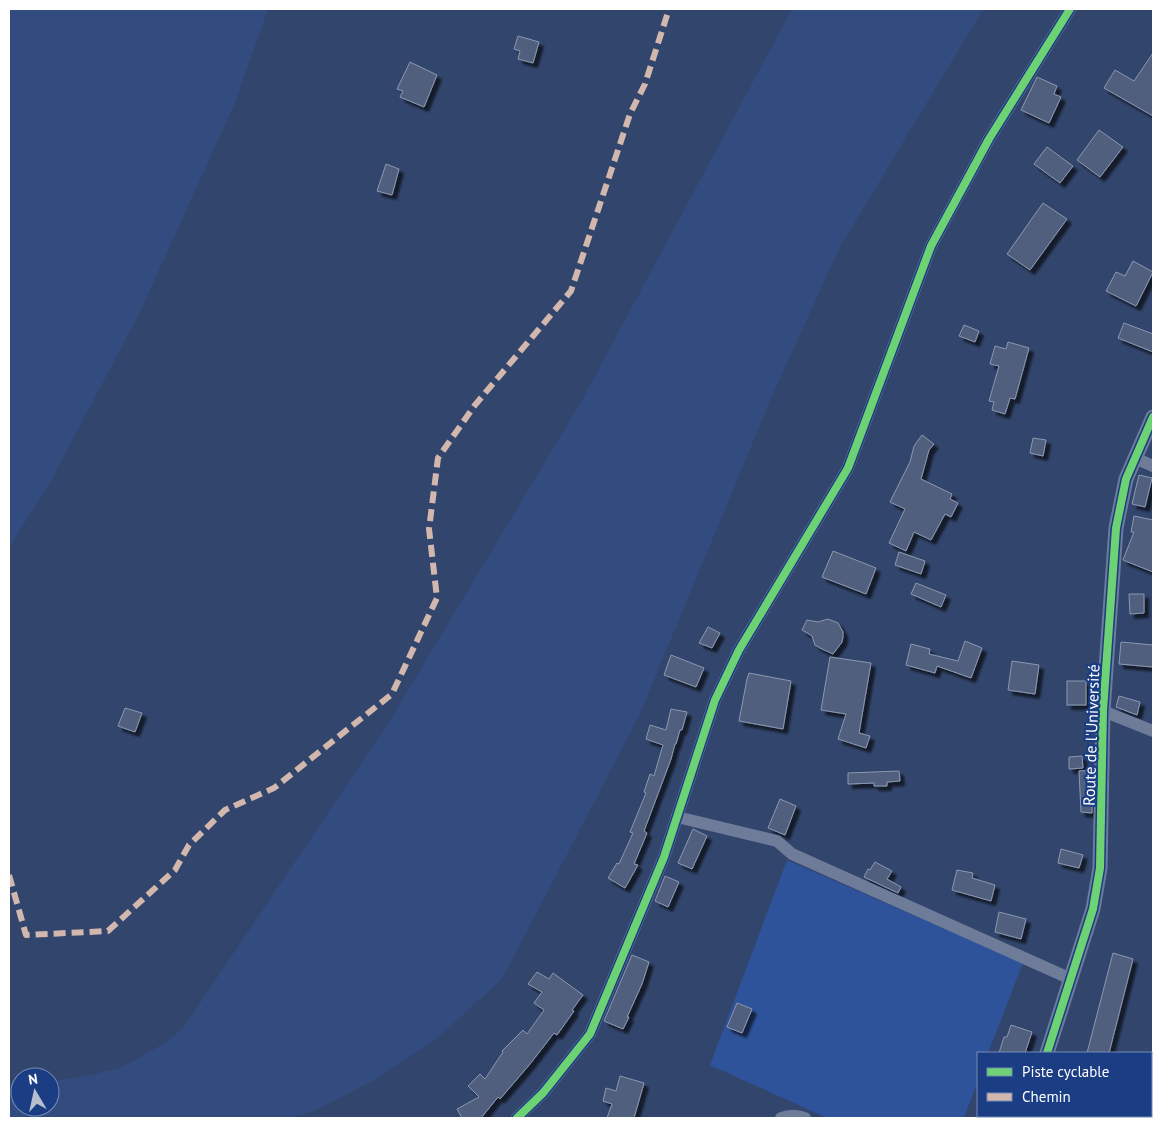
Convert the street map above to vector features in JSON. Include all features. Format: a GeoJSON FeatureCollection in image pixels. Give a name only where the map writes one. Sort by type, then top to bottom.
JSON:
{"type":"FeatureCollection","features":[{"type":"Feature","properties":{"kind":"street"},"geometry":{"type":"LineString","coordinates":[[516,1118],[543,1093],[590,1034],[664,857],[715,700],[739,650],[848,468],[931,246],[989,139],[1070,9]]}},
{"type":"Feature","properties":{"kind":"street","name":"Route de l'Université"},"geometry":{"type":"LineString","coordinates":[[1047,1052],[1093,909],[1100,868],[1104,710],[1116,528],[1126,479],[1153,417]]}},
{"type":"Feature","properties":{"kind":"street"},"geometry":{"type":"LineString","coordinates":[[1135,458],[1153,466]]}},
{"type":"Feature","properties":{"kind":"street"},"geometry":{"type":"LineString","coordinates":[[1104,710],[1153,731]]}},
{"type":"Feature","properties":{"kind":"street"},"geometry":{"type":"LineString","coordinates":[[677,817],[777,841],[792,854],[1071,979]]}},
{"type":"Feature","properties":{"kind":"street"},"geometry":{"type":"LineString","coordinates":[[781,1118],[787,1116],[805,1118]]}},
{"type":"Feature","properties":{"kind":"shaded area"},"geometry":{"type":"Polygon","coordinates":[[[9,9],[268,9],[234,105],[140,312],[47,488],[9,547],[9,9]]]}},
{"type":"Feature","properties":{"kind":"shaded area"},"geometry":{"type":"Polygon","coordinates":[[[792,9],[983,9],[840,247],[772,396],[639,716],[502,979],[436,1039],[378,1078],[314,1111],[291,1118],[9,1118],[9,1087],[10,1117],[60,1117],[60,1080],[88,1076],[122,1067],[165,1043],[184,1027],[391,719],[581,402],[792,9]]]}},
{"type":"Feature","properties":{"kind":"shaded area"},"geometry":{"type":"Polygon","coordinates":[[[787,860],[1023,963],[988,1052],[977,1052],[977,1083],[964,1118],[827,1118],[710,1065],[787,860]]]}},
{"type":"Feature","properties":{"kind":"building"},"geometry":{"type":"Polygon","coordinates":[[[518,36],[539,42],[533,63],[518,59],[520,51],[514,49],[518,36]]]}},
{"type":"Feature","properties":{"kind":"building"},"geometry":{"type":"Polygon","coordinates":[[[1153,53],[1153,116],[1104,88],[1115,70],[1134,81],[1153,53]]]}},
{"type":"Feature","properties":{"kind":"building"},"geometry":{"type":"Polygon","coordinates":[[[410,62],[437,75],[424,107],[400,97],[403,91],[397,89],[410,62]]]}},
{"type":"Feature","properties":{"kind":"building"},"geometry":{"type":"Polygon","coordinates":[[[1037,77],[1057,86],[1054,94],[1061,97],[1049,123],[1021,110],[1037,77]]]}},
{"type":"Feature","properties":{"kind":"building"},"geometry":{"type":"Polygon","coordinates":[[[1099,130],[1123,147],[1100,177],[1077,160],[1099,130]]]}},
{"type":"Feature","properties":{"kind":"building"},"geometry":{"type":"Polygon","coordinates":[[[1047,147],[1073,166],[1060,183],[1034,164],[1047,147]]]}},
{"type":"Feature","properties":{"kind":"building"},"geometry":{"type":"Polygon","coordinates":[[[386,164],[399,169],[392,195],[377,191],[386,164]]]}},
{"type":"Feature","properties":{"kind":"building"},"geometry":{"type":"Polygon","coordinates":[[[1043,203],[1067,219],[1030,270],[1007,254],[1043,203]]]}},
{"type":"Feature","properties":{"kind":"building"},"geometry":{"type":"Polygon","coordinates":[[[1133,261],[1153,272],[1136,306],[1106,291],[1116,272],[1125,276],[1133,261]]]}},
{"type":"Feature","properties":{"kind":"building"},"geometry":{"type":"Polygon","coordinates":[[[1124,323],[1153,334],[1153,352],[1118,338],[1124,323]]]}},
{"type":"Feature","properties":{"kind":"building"},"geometry":{"type":"Polygon","coordinates":[[[964,325],[979,331],[975,342],[959,336],[964,325]]]}},
{"type":"Feature","properties":{"kind":"building"},"geometry":{"type":"Polygon","coordinates":[[[1008,342],[1029,348],[1015,399],[1010,398],[1005,414],[992,410],[994,402],[989,401],[999,366],[990,364],[995,346],[1006,349],[1008,342]]]}},
{"type":"Feature","properties":{"kind":"building"},"geometry":{"type":"Polygon","coordinates":[[[922,435],[934,444],[929,450],[921,479],[952,494],[950,499],[958,503],[951,517],[945,514],[931,540],[914,532],[906,551],[889,543],[905,509],[890,502],[910,462],[914,446],[922,435]]]}},
{"type":"Feature","properties":{"kind":"building"},"geometry":{"type":"Polygon","coordinates":[[[1033,438],[1046,440],[1043,456],[1030,453],[1033,438]]]}},
{"type":"Feature","properties":{"kind":"building"},"geometry":{"type":"Polygon","coordinates":[[[1139,475],[1152,478],[1145,507],[1132,504],[1139,475]]]}},
{"type":"Feature","properties":{"kind":"building"},"geometry":{"type":"Polygon","coordinates":[[[1134,516],[1153,520],[1153,572],[1123,560],[1134,532],[1131,532],[1134,516]]]}},
{"type":"Feature","properties":{"kind":"building"},"geometry":{"type":"Polygon","coordinates":[[[833,551],[876,568],[866,594],[822,577],[833,551]]]}},
{"type":"Feature","properties":{"kind":"building"},"geometry":{"type":"Polygon","coordinates":[[[899,552],[925,561],[921,574],[895,565],[899,552]]]}},
{"type":"Feature","properties":{"kind":"building"},"geometry":{"type":"Polygon","coordinates":[[[916,583],[946,595],[941,607],[911,594],[916,583]]]}},
{"type":"Feature","properties":{"kind":"building"},"geometry":{"type":"Polygon","coordinates":[[[1129,594],[1144,594],[1144,613],[1130,614],[1129,594]]]}},
{"type":"Feature","properties":{"kind":"building"},"geometry":{"type":"Polygon","coordinates":[[[828,619],[838,623],[843,632],[842,642],[833,654],[815,645],[812,636],[802,630],[807,620],[818,622],[828,619]]]}},
{"type":"Feature","properties":{"kind":"building"},"geometry":{"type":"Polygon","coordinates":[[[708,627],[720,633],[712,648],[699,643],[708,627]]]}},
{"type":"Feature","properties":{"kind":"building"},"geometry":{"type":"Polygon","coordinates":[[[965,641],[982,648],[971,678],[937,666],[935,673],[906,665],[911,644],[930,649],[929,654],[958,661],[965,641]]]}},
{"type":"Feature","properties":{"kind":"building"},"geometry":{"type":"Polygon","coordinates":[[[1121,642],[1153,645],[1153,667],[1119,664],[1121,642]]]}},
{"type":"Feature","properties":{"kind":"building"},"geometry":{"type":"Polygon","coordinates":[[[671,655],[704,668],[696,687],[664,675],[671,655]]]}},
{"type":"Feature","properties":{"kind":"building"},"geometry":{"type":"Polygon","coordinates":[[[830,657],[871,663],[859,733],[870,736],[866,748],[838,739],[846,714],[821,710],[830,657]]]}},
{"type":"Feature","properties":{"kind":"building"},"geometry":{"type":"Polygon","coordinates":[[[1012,661],[1039,665],[1035,694],[1008,690],[1012,661]]]}},
{"type":"Feature","properties":{"kind":"building"},"geometry":{"type":"Polygon","coordinates":[[[749,673],[791,681],[783,729],[739,721],[749,673]]]}},
{"type":"Feature","properties":{"kind":"building"},"geometry":{"type":"Polygon","coordinates":[[[1067,681],[1086,681],[1086,705],[1067,705],[1067,681]]]}},
{"type":"Feature","properties":{"kind":"building"},"geometry":{"type":"Polygon","coordinates":[[[1119,696],[1140,702],[1137,715],[1116,707],[1119,696]]]}},
{"type":"Feature","properties":{"kind":"building"},"geometry":{"type":"Polygon","coordinates":[[[125,708],[142,713],[135,732],[118,726],[125,708]]]}},
{"type":"Feature","properties":{"kind":"building"},"geometry":{"type":"Polygon","coordinates":[[[671,709],[687,712],[644,831],[647,833],[634,864],[638,865],[625,888],[608,878],[617,863],[619,864],[633,833],[630,832],[646,793],[644,792],[650,774],[654,776],[663,745],[646,739],[650,725],[666,730],[671,709]]]}},
{"type":"Feature","properties":{"kind":"building"},"geometry":{"type":"Polygon","coordinates":[[[1082,756],[1083,768],[1069,769],[1069,757],[1082,756]]]}},
{"type":"Feature","properties":{"kind":"building"},"geometry":{"type":"Polygon","coordinates":[[[1092,770],[1092,813],[1081,812],[1079,771],[1092,770]]]}},
{"type":"Feature","properties":{"kind":"building"},"geometry":{"type":"Polygon","coordinates":[[[899,771],[900,781],[887,782],[887,786],[874,786],[874,783],[848,784],[848,773],[899,771]]]}},
{"type":"Feature","properties":{"kind":"building"},"geometry":{"type":"Polygon","coordinates":[[[780,799],[796,806],[785,835],[768,828],[780,799]]]}},
{"type":"Feature","properties":{"kind":"building"},"geometry":{"type":"Polygon","coordinates":[[[693,829],[707,836],[692,869],[678,863],[693,829]]]}},
{"type":"Feature","properties":{"kind":"building"},"geometry":{"type":"Polygon","coordinates":[[[1061,849],[1083,855],[1079,868],[1058,863],[1061,849]]]}},
{"type":"Feature","properties":{"kind":"building"},"geometry":{"type":"Polygon","coordinates":[[[875,862],[892,871],[887,879],[901,887],[898,893],[864,877],[868,869],[870,870],[875,862]]]}},
{"type":"Feature","properties":{"kind":"building"},"geometry":{"type":"Polygon","coordinates":[[[957,870],[973,873],[972,878],[995,885],[991,901],[952,890],[957,870]]]}},
{"type":"Feature","properties":{"kind":"building"},"geometry":{"type":"Polygon","coordinates":[[[665,876],[679,882],[668,907],[655,901],[665,876]]]}},
{"type":"Feature","properties":{"kind":"building"},"geometry":{"type":"Polygon","coordinates":[[[999,912],[1026,919],[1021,939],[995,932],[999,912]]]}},
{"type":"Feature","properties":{"kind":"building"},"geometry":{"type":"Polygon","coordinates":[[[1113,953],[1133,959],[1109,1052],[1087,1052],[1113,953]]]}},
{"type":"Feature","properties":{"kind":"building"},"geometry":{"type":"Polygon","coordinates":[[[632,955],[649,962],[623,1029],[604,1021],[632,955]]]}},
{"type":"Feature","properties":{"kind":"building"},"geometry":{"type":"Polygon","coordinates":[[[537,972],[549,979],[553,973],[583,995],[557,1035],[554,1033],[500,1099],[498,1097],[481,1118],[462,1118],[457,1109],[479,1097],[468,1086],[480,1074],[485,1079],[502,1051],[523,1030],[527,1034],[544,1010],[534,1003],[542,992],[528,984],[537,972]]]}},
{"type":"Feature","properties":{"kind":"building"},"geometry":{"type":"Polygon","coordinates":[[[737,1003],[752,1009],[742,1033],[727,1027],[737,1003]]]}},
{"type":"Feature","properties":{"kind":"building"},"geometry":{"type":"Polygon","coordinates":[[[1011,1025],[1032,1032],[1025,1052],[999,1052],[1004,1037],[1007,1037],[1011,1025]]]}},
{"type":"Feature","properties":{"kind":"building"},"geometry":{"type":"Polygon","coordinates":[[[620,1076],[644,1083],[634,1118],[607,1118],[612,1104],[603,1101],[606,1088],[616,1091],[620,1076]]]}},
{"type":"Feature","properties":{"kind":"marked path"},"geometry":{"type":"LineString","coordinates":[[9,875],[26,935],[108,931],[175,870],[189,845],[225,810],[274,788],[392,694],[437,598],[429,529],[438,458],[475,405],[571,291],[630,114],[645,84],[669,9]]}},
{"type":"Feature","properties":{"kind":"cycle path"},"geometry":{"type":"LineString","coordinates":[[517,1118],[543,1093],[590,1034],[664,857],[715,700],[739,650],[848,468],[931,246],[989,139],[1070,9]]}},
{"type":"Feature","properties":{"kind":"cycle path"},"geometry":{"type":"LineString","coordinates":[[1047,1052],[1093,909],[1100,868],[1103,711],[1116,528],[1126,479],[1153,417]]}}]}
